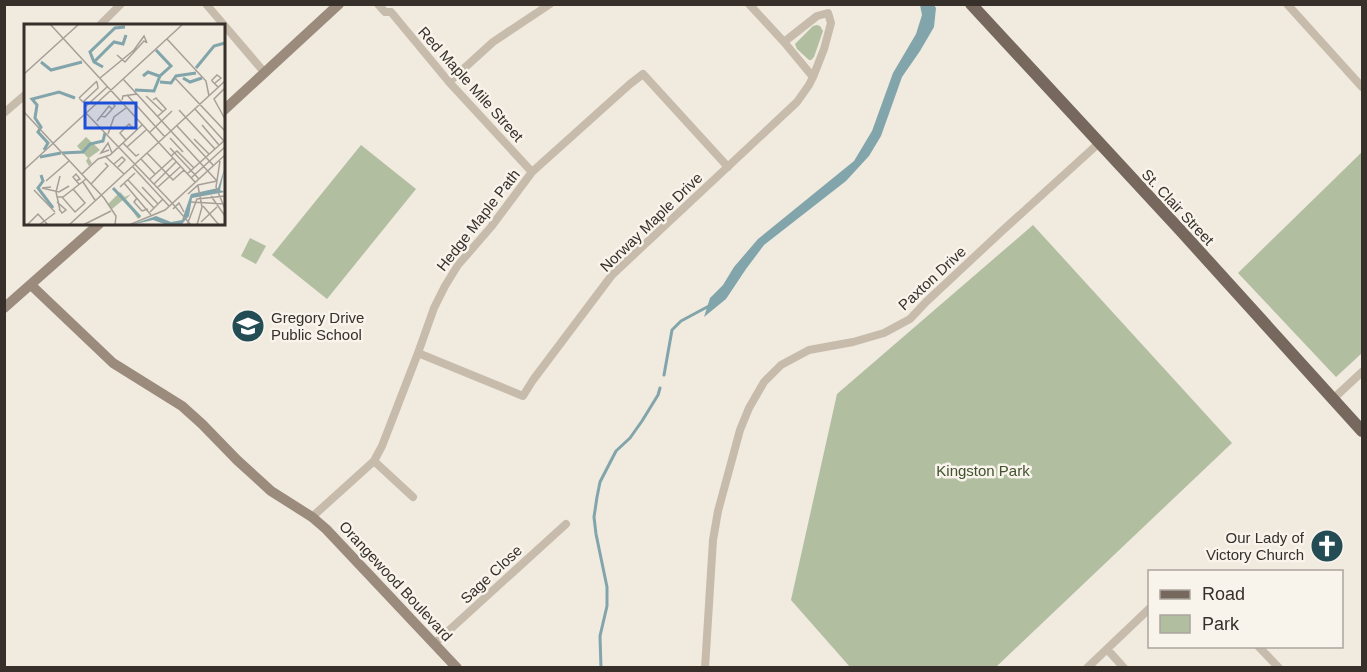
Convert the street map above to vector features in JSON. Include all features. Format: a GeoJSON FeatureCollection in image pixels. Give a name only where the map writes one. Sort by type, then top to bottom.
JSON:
{"type":"FeatureCollection","features":[{"type":"Feature","properties":{"kind":"main road","name":"St. Clair Street"},"geometry":{"type":"LineString","coordinates":[[971,4],[1362,431]]}},
{"type":"Feature","properties":{"kind":"street"},"geometry":{"type":"LineString","coordinates":[[101,24],[121,4]]}},
{"type":"Feature","properties":{"kind":"street"},"geometry":{"type":"LineString","coordinates":[[206,4],[223,24]]}},
{"type":"Feature","properties":{"kind":"street"},"geometry":{"type":"LineString","coordinates":[[225,109],[339,4]]}},
{"type":"Feature","properties":{"kind":"street","name":"Red Maple Mile Street"},"geometry":{"type":"LineString","coordinates":[[378,4],[385,12],[390,8],[449,82],[532,172]]}},
{"type":"Feature","properties":{"kind":"street"},"geometry":{"type":"LineString","coordinates":[[449,82],[493,42],[550,4]]}},
{"type":"Feature","properties":{"kind":"street"},"geometry":{"type":"LineString","coordinates":[[749,4],[813,76]]}},
{"type":"Feature","properties":{"kind":"street"},"geometry":{"type":"LineString","coordinates":[[1287,4],[1362,87]]}},
{"type":"Feature","properties":{"kind":"street","name":"Norway Maple Drive"},"geometry":{"type":"LineString","coordinates":[[418,353],[523,396],[612,275],[797,102],[813,76],[831,23],[828,13],[817,16],[784,42]]}},
{"type":"Feature","properties":{"kind":"street"},"geometry":{"type":"LineString","coordinates":[[225,26],[265,73]]}},
{"type":"Feature","properties":{"kind":"street","name":"Hedge Maple Path"},"geometry":{"type":"LineString","coordinates":[[312,518],[374,460],[382,446],[434,308],[458,265],[491,227],[532,172],[630,84],[643,74],[728,167]]}},
{"type":"Feature","properties":{"kind":"street"},"geometry":{"type":"LineString","coordinates":[[4,113],[24,96]]}},
{"type":"Feature","properties":{"kind":"street","name":"Paxton Drive"},"geometry":{"type":"LineString","coordinates":[[705,668],[713,540],[718,511],[740,430],[764,382],[782,365],[809,350],[853,342],[884,333],[910,319],[1099,143]]}},
{"type":"Feature","properties":{"kind":"street"},"geometry":{"type":"LineString","coordinates":[[4,308],[98,225]]}},
{"type":"Feature","properties":{"kind":"street","name":"Orangewood Boulevard"},"geometry":{"type":"LineString","coordinates":[[31,285],[113,363],[182,406],[271,491],[326,529],[457,668]]}},
{"type":"Feature","properties":{"kind":"street"},"geometry":{"type":"LineString","coordinates":[[1334,398],[1362,372]]}},
{"type":"Feature","properties":{"kind":"street"},"geometry":{"type":"LineString","coordinates":[[374,460],[414,497]]}},
{"type":"Feature","properties":{"kind":"street","name":"Sage Close"},"geometry":{"type":"LineString","coordinates":[[434,644],[566,524]]}},
{"type":"Feature","properties":{"kind":"street"},"geometry":{"type":"LineString","coordinates":[[1086,668],[1148,609]]}},
{"type":"Feature","properties":{"kind":"street"},"geometry":{"type":"LineString","coordinates":[[1260,648],[1279,668]]}},
{"type":"Feature","properties":{"kind":"street"},"geometry":{"type":"LineString","coordinates":[[1107,649],[1124,668]]}},
{"type":"Feature","properties":{"kind":"green space"},"geometry":{"type":"Polygon","coordinates":[[[817,25],[823,31],[814,57],[809,60],[795,44],[813,26],[817,25]]]}},
{"type":"Feature","properties":{"kind":"green space"},"geometry":{"type":"Polygon","coordinates":[[[361,145],[416,189],[327,299],[272,255],[361,145]]]}},
{"type":"Feature","properties":{"kind":"green space"},"geometry":{"type":"Polygon","coordinates":[[[1362,152],[1362,353],[1336,377],[1238,273],[1362,152]]]}},
{"type":"Feature","properties":{"kind":"green space","name":"Kingston Park"},"geometry":{"type":"Polygon","coordinates":[[[1033,225],[1232,443],[996,667],[850,667],[791,600],[837,394],[1033,225]]]}},
{"type":"Feature","properties":{"kind":"green space"},"geometry":{"type":"Polygon","coordinates":[[[250,238],[266,246],[256,264],[241,256],[250,238]]]}},
{"type":"Feature","properties":{"kind":"water"},"geometry":{"type":"Polygon","coordinates":[[[920,5],[934,5],[936,8],[934,27],[902,77],[881,136],[869,156],[846,181],[764,245],[726,299],[704,317],[710,298],[723,285],[734,267],[758,239],[854,161],[872,131],[893,73],[916,34],[922,15],[920,5]]]}},
{"type":"Feature","properties":{"kind":"waterway"},"geometry":{"type":"LineString","coordinates":[[664,375],[672,330],[681,321],[709,306]]}},
{"type":"Feature","properties":{"kind":"waterway"},"geometry":{"type":"LineString","coordinates":[[601,668],[600,636],[607,606],[607,587],[594,517],[600,482],[616,451],[630,438],[642,421],[660,388]]}},
{"type":"Feature","properties":{"kind":"place","name":"Gregory Drive Public School"},"geometry":{"type":"Point","coordinates":[248,326]}},
{"type":"Feature","properties":{"kind":"place","name":"Our Lady of Victory Church"},"geometry":{"type":"Point","coordinates":[1327,546]}}]}
